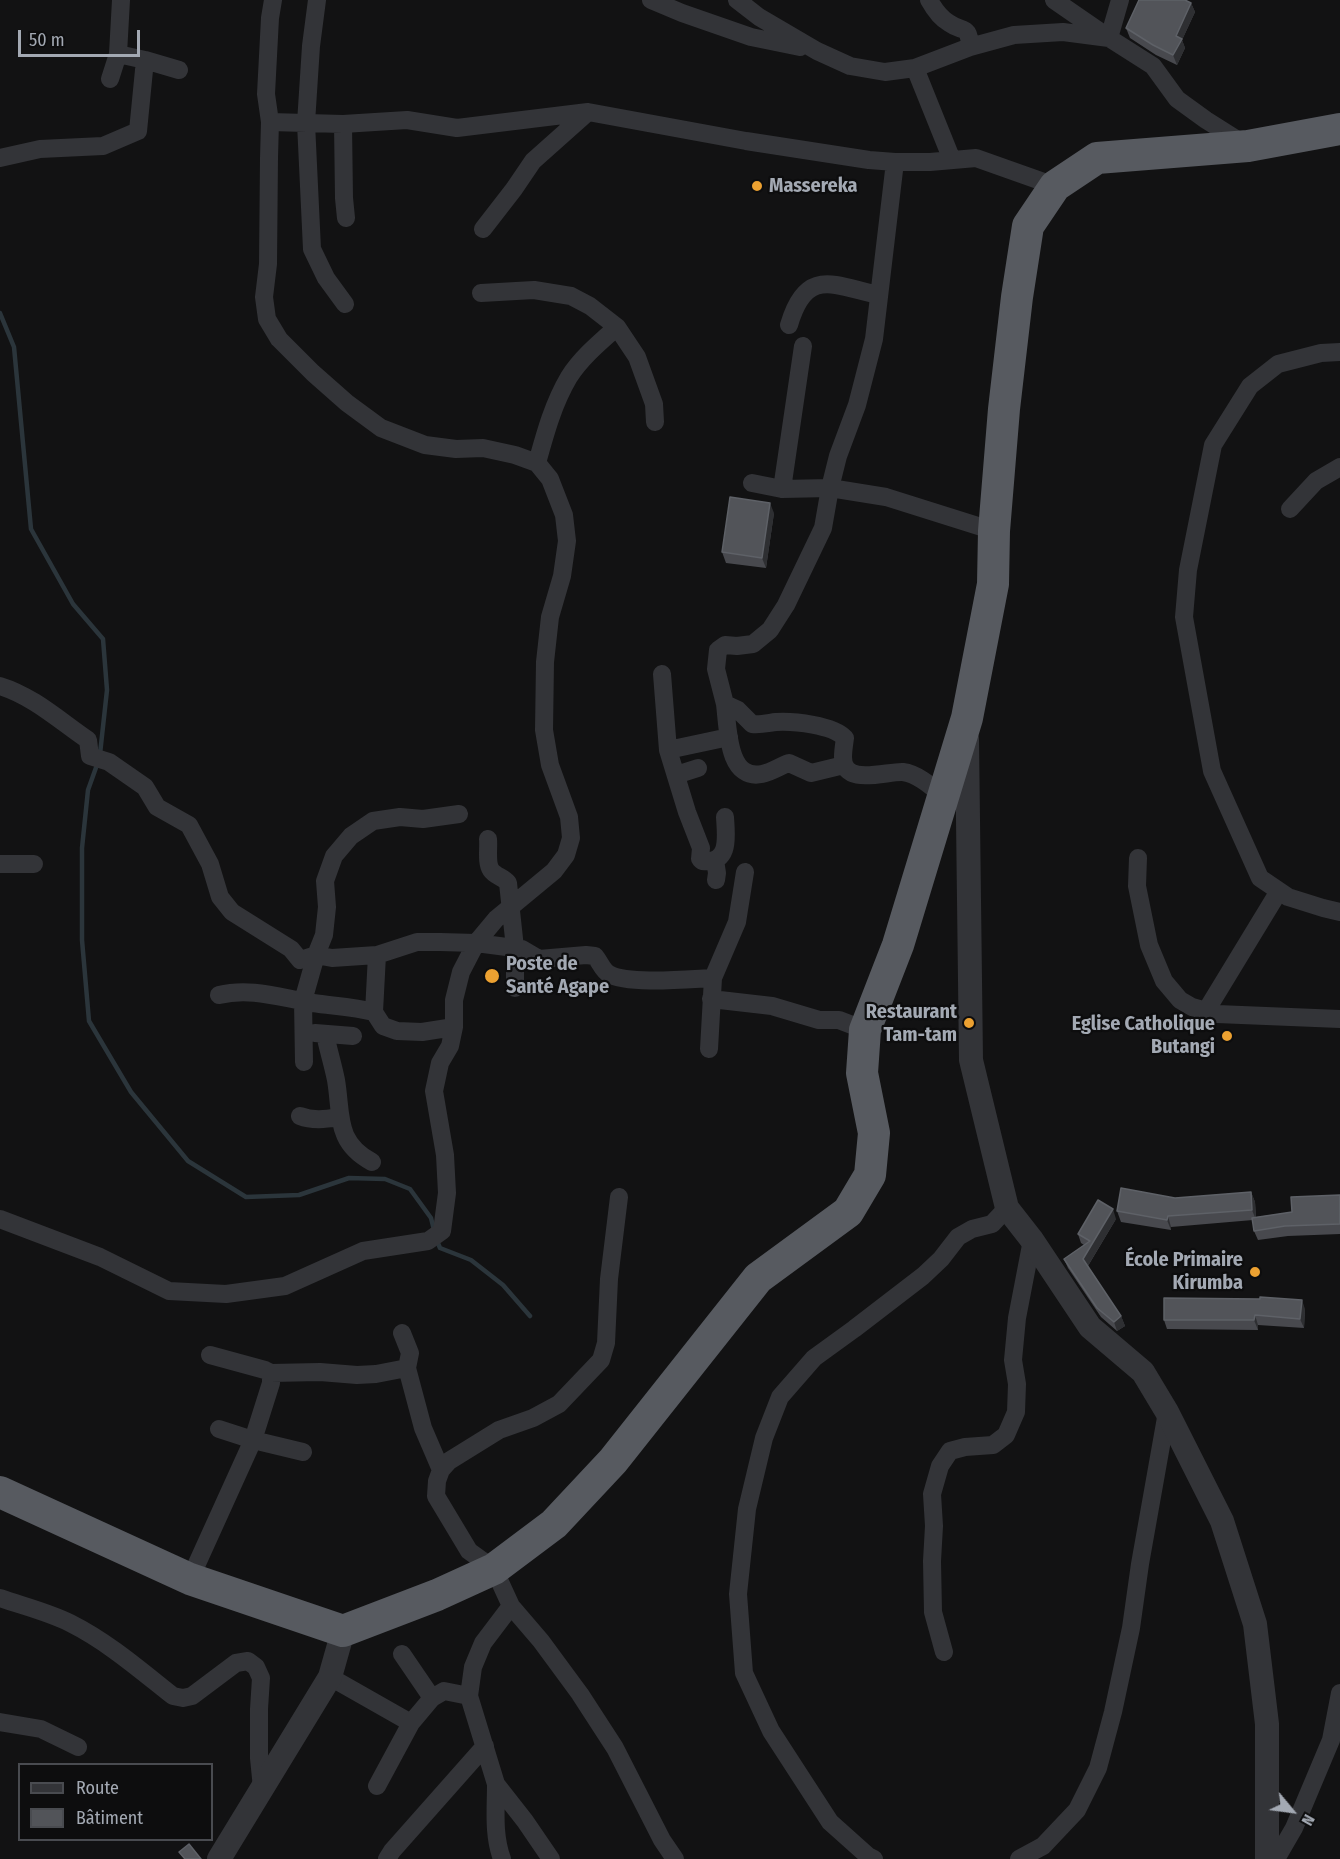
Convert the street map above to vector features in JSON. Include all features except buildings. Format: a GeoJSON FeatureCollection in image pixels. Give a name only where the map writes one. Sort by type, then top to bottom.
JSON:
{"type":"FeatureCollection","features":[{"type":"Feature","properties":{"kind":"highway"},"geometry":{"type":"LineString","coordinates":[[0,1492],[190,1579],[343,1631],[494,1569],[554,1524],[613,1461],[758,1278],[848,1212],[870,1175],[874,1132],[862,1072],[866,1030],[898,945],[967,718],[993,584],[994,531],[1004,409],[1017,297],[1029,226],[1055,186],[1097,158],[1248,146],[1340,129]]}},
{"type":"Feature","properties":{"kind":"street"},"geometry":{"type":"LineString","coordinates":[[110,80],[118,54],[121,0]]}},
{"type":"Feature","properties":{"kind":"street"},"geometry":{"type":"LineString","coordinates":[[0,1219],[100,1257],[169,1291],[225,1294],[285,1286],[363,1251],[435,1236],[447,1193],[446,1165],[434,1091],[440,1063],[450,1046],[454,1027],[454,1000],[461,972],[476,943],[496,919],[554,871],[566,855],[572,838],[569,817],[550,765],[544,730],[545,662],[550,617],[562,576],[567,542],[564,515],[550,478],[537,464],[515,455],[483,448],[456,449],[425,446],[381,428],[321,381],[279,339],[267,319],[264,297],[268,264],[270,122],[266,94],[273,0]]}},
{"type":"Feature","properties":{"kind":"street"},"geometry":{"type":"LineString","coordinates":[[317,0],[311,46],[306,123],[312,249],[326,278],[345,304]]}},
{"type":"Feature","properties":{"kind":"street"},"geometry":{"type":"LineString","coordinates":[[651,0],[752,37],[817,51]]}},
{"type":"Feature","properties":{"kind":"street"},"geometry":{"type":"LineString","coordinates":[[737,0],[759,17],[817,51],[850,66],[885,72],[915,68],[970,47],[1014,35],[1063,32],[1109,38]]}},
{"type":"Feature","properties":{"kind":"street"},"geometry":{"type":"LineString","coordinates":[[929,0],[934,11],[950,24],[963,29],[969,36],[970,47]]}},
{"type":"Feature","properties":{"kind":"street"},"geometry":{"type":"LineString","coordinates":[[1054,0],[1153,66],[1177,99],[1248,146]]}},
{"type":"Feature","properties":{"kind":"street"},"geometry":{"type":"LineString","coordinates":[[1109,38],[1120,0]]}},
{"type":"Feature","properties":{"kind":"street"},"geometry":{"type":"LineString","coordinates":[[118,54],[179,70]]}},
{"type":"Feature","properties":{"kind":"street"},"geometry":{"type":"LineString","coordinates":[[0,158],[40,149],[103,146],[138,131],[145,60]]}},
{"type":"Feature","properties":{"kind":"street"},"geometry":{"type":"LineString","coordinates":[[915,68],[952,160]]}},
{"type":"Feature","properties":{"kind":"street"},"geometry":{"type":"LineString","coordinates":[[270,122],[343,124],[407,120],[457,128],[588,112],[758,143],[895,162],[976,158],[1055,186]]}},
{"type":"Feature","properties":{"kind":"street"},"geometry":{"type":"LineString","coordinates":[[483,229],[533,161],[588,112]]}},
{"type":"Feature","properties":{"kind":"street"},"geometry":{"type":"LineString","coordinates":[[343,124],[346,218]]}},
{"type":"Feature","properties":{"kind":"street"},"geometry":{"type":"LineString","coordinates":[[844,765],[811,773],[789,763],[762,774],[745,772],[735,764],[725,704],[716,669],[718,650],[725,645],[753,644],[770,630],[786,605],[823,528],[838,456],[857,405],[874,339],[895,162]]}},
{"type":"Feature","properties":{"kind":"street"},"geometry":{"type":"LineString","coordinates":[[789,324],[801,296],[812,286],[826,283],[878,295]]}},
{"type":"Feature","properties":{"kind":"street"},"geometry":{"type":"LineString","coordinates":[[481,293],[534,290],[571,296],[590,306],[617,327],[637,357],[654,404],[655,422]]}},
{"type":"Feature","properties":{"kind":"street"},"geometry":{"type":"LineString","coordinates":[[537,464],[548,421],[570,376],[596,346],[617,327]]}},
{"type":"Feature","properties":{"kind":"street"},"geometry":{"type":"LineString","coordinates":[[782,489],[803,346]]}},
{"type":"Feature","properties":{"kind":"street"},"geometry":{"type":"LineString","coordinates":[[1340,351],[1321,353],[1278,364],[1250,386],[1213,445],[1188,570],[1184,617],[1212,771],[1260,878],[1288,897],[1340,912]]}},
{"type":"Feature","properties":{"kind":"street"},"geometry":{"type":"LineString","coordinates":[[1290,508],[1316,481],[1340,467]]}},
{"type":"Feature","properties":{"kind":"street"},"geometry":{"type":"LineString","coordinates":[[752,483],[782,489],[830,488],[886,497],[994,531]]}},
{"type":"Feature","properties":{"kind":"street"},"geometry":{"type":"LineString","coordinates":[[662,674],[668,750],[701,848],[700,859],[702,861],[721,857],[726,844],[725,817]]}},
{"type":"Feature","properties":{"kind":"street"},"geometry":{"type":"LineString","coordinates":[[0,686],[11,689],[43,708],[88,740],[90,756],[109,762],[145,787],[157,807],[189,825],[210,864],[220,897],[232,912],[291,949],[300,960],[316,955],[332,958],[376,955],[417,942],[476,943],[522,949],[539,959],[595,956],[606,972],[617,978],[666,981],[713,978]]}},
{"type":"Feature","properties":{"kind":"street"},"geometry":{"type":"LineString","coordinates":[[725,704],[743,713],[752,724],[778,722],[820,727],[840,733],[845,738],[842,759],[848,771],[858,776],[904,772],[920,779],[943,796]]}},
{"type":"Feature","properties":{"kind":"street"},"geometry":{"type":"LineString","coordinates":[[967,718],[971,1060],[1007,1209],[1032,1240],[1090,1327],[1143,1372],[1167,1412],[1222,1521],[1255,1624],[1267,1724],[1267,1859]]}},
{"type":"Feature","properties":{"kind":"street"},"geometry":{"type":"LineString","coordinates":[[668,750],[729,736]]}},
{"type":"Feature","properties":{"kind":"street"},"geometry":{"type":"LineString","coordinates":[[676,775],[698,768]]}},
{"type":"Feature","properties":{"kind":"street"},"geometry":{"type":"LineString","coordinates":[[304,1062],[303,1001],[324,935],[325,882],[334,856],[351,836],[373,821],[400,817],[423,819],[459,814]]}},
{"type":"Feature","properties":{"kind":"street"},"geometry":{"type":"LineString","coordinates":[[488,838],[491,871],[508,883],[515,948],[514,988]]}},
{"type":"Feature","properties":{"kind":"street"},"geometry":{"type":"LineString","coordinates":[[1138,858],[1137,886],[1149,945],[1164,981],[1180,1000],[1191,1007],[1217,1014],[1340,1019]]}},
{"type":"Feature","properties":{"kind":"street"},"geometry":{"type":"LineString","coordinates":[[715,860],[716,880]]}},
{"type":"Feature","properties":{"kind":"street"},"geometry":{"type":"LineString","coordinates":[[0,864],[34,864]]}},
{"type":"Feature","properties":{"kind":"street"},"geometry":{"type":"LineString","coordinates":[[709,1049],[713,978],[737,922],[746,872]]}},
{"type":"Feature","properties":{"kind":"street"},"geometry":{"type":"LineString","coordinates":[[1206,1011],[1279,891]]}},
{"type":"Feature","properties":{"kind":"street"},"geometry":{"type":"LineString","coordinates":[[376,955],[374,1012],[383,1026],[397,1031],[422,1032],[454,1027]]}},
{"type":"Feature","properties":{"kind":"street"},"geometry":{"type":"LineString","coordinates":[[219,995],[254,992],[303,1001],[351,1006],[374,1012]]}},
{"type":"Feature","properties":{"kind":"street"},"geometry":{"type":"LineString","coordinates":[[711,999],[772,1006],[819,1020],[839,1020],[866,1030]]}},
{"type":"Feature","properties":{"kind":"street"},"geometry":{"type":"LineString","coordinates":[[304,1032],[353,1036]]}},
{"type":"Feature","properties":{"kind":"street"},"geometry":{"type":"LineString","coordinates":[[325,1034],[336,1080],[344,1132],[358,1154],[372,1162]]}},
{"type":"Feature","properties":{"kind":"street"},"geometry":{"type":"LineString","coordinates":[[300,1116],[316,1120],[340,1117]]}},
{"type":"Feature","properties":{"kind":"street"},"geometry":{"type":"LineString","coordinates":[[619,1197],[609,1279],[606,1343],[601,1360],[559,1404],[533,1418],[499,1430],[449,1461],[441,1470],[437,1481],[436,1496],[469,1551],[494,1569],[511,1606],[541,1641],[580,1694],[615,1748],[662,1840],[675,1859]]}},
{"type":"Feature","properties":{"kind":"street"},"geometry":{"type":"LineString","coordinates":[[874,1859],[830,1822],[771,1731],[744,1673],[738,1594],[747,1509],[764,1438],[780,1397],[813,1358],[923,1276],[941,1259],[958,1237],[972,1229],[992,1224],[1007,1209]]}},
{"type":"Feature","properties":{"kind":"street"},"geometry":{"type":"LineString","coordinates":[[944,1652],[933,1612],[932,1494],[940,1466],[950,1451],[965,1447],[993,1445],[1006,1435],[1016,1412],[1017,1384],[1013,1360],[1016,1329],[1032,1240]]}},
{"type":"Feature","properties":{"kind":"street"},"geometry":{"type":"LineString","coordinates":[[402,1333],[410,1353],[407,1368],[423,1428],[441,1470]]}},
{"type":"Feature","properties":{"kind":"street"},"geometry":{"type":"LineString","coordinates":[[210,1354],[271,1373],[320,1372],[357,1375],[407,1368]]}},
{"type":"Feature","properties":{"kind":"street"},"geometry":{"type":"LineString","coordinates":[[190,1579],[253,1440],[271,1383],[271,1373]]}},
{"type":"Feature","properties":{"kind":"street"},"geometry":{"type":"LineString","coordinates":[[1019,1859],[1042,1846],[1077,1810],[1098,1768],[1131,1628],[1167,1412]]}},
{"type":"Feature","properties":{"kind":"street"},"geometry":{"type":"LineString","coordinates":[[219,1430],[303,1452]]}},
{"type":"Feature","properties":{"kind":"street"},"geometry":{"type":"LineString","coordinates":[[0,1598],[72,1624],[110,1647],[173,1696],[183,1698],[192,1696],[236,1663],[248,1661],[256,1667],[261,1677],[259,1748],[262,1788]]}},
{"type":"Feature","properties":{"kind":"street"},"geometry":{"type":"LineString","coordinates":[[502,1859],[498,1850],[495,1829],[496,1784],[469,1696],[473,1667],[483,1643],[511,1606]]}},
{"type":"Feature","properties":{"kind":"street"},"geometry":{"type":"LineString","coordinates":[[219,1859],[330,1677],[343,1631]]}},
{"type":"Feature","properties":{"kind":"street"},"geometry":{"type":"LineString","coordinates":[[402,1654],[432,1698]]}},
{"type":"Feature","properties":{"kind":"street"},"geometry":{"type":"LineString","coordinates":[[330,1677],[411,1723]]}},
{"type":"Feature","properties":{"kind":"street"},"geometry":{"type":"LineString","coordinates":[[377,1786],[411,1723],[432,1698],[444,1691],[469,1696]]}},
{"type":"Feature","properties":{"kind":"street"},"geometry":{"type":"LineString","coordinates":[[1276,1859],[1294,1828],[1331,1740],[1340,1693]]}},
{"type":"Feature","properties":{"kind":"street"},"geometry":{"type":"LineString","coordinates":[[0,1722],[40,1729],[78,1748]]}},
{"type":"Feature","properties":{"kind":"street"},"geometry":{"type":"LineString","coordinates":[[387,1859],[485,1746]]}},
{"type":"Feature","properties":{"kind":"street"},"geometry":{"type":"LineString","coordinates":[[496,1784],[551,1859]]}},
{"type":"Feature","properties":{"kind":"waterway"},"geometry":{"type":"LineString","coordinates":[[0,313],[14,347],[31,529],[73,604],[103,639],[107,690],[100,754]]}},
{"type":"Feature","properties":{"kind":"waterway"},"geometry":{"type":"LineString","coordinates":[[98,762],[88,790],[82,848],[82,940],[89,1021],[131,1092],[188,1161],[246,1197],[299,1195],[349,1178],[385,1179],[410,1189],[431,1218],[434,1230]]}},
{"type":"Feature","properties":{"kind":"waterway"},"geometry":{"type":"LineString","coordinates":[[437,1241],[440,1248],[471,1260],[503,1285],[530,1316]]}},
{"type":"Feature","properties":{"kind":"place","name":"Massereka"},"geometry":{"type":"Point","coordinates":[757,186]}},
{"type":"Feature","properties":{"kind":"place","name":"Poste de Santé Agape"},"geometry":{"type":"Point","coordinates":[492,976]}},
{"type":"Feature","properties":{"kind":"place","name":"Restaurant Tam-tam"},"geometry":{"type":"Point","coordinates":[969,1023]}},
{"type":"Feature","properties":{"kind":"place","name":"Eglise Catholique Butangi"},"geometry":{"type":"Point","coordinates":[1227,1036]}},
{"type":"Feature","properties":{"kind":"place","name":"École Primaire Kirumba"},"geometry":{"type":"Point","coordinates":[1255,1272]}}]}
